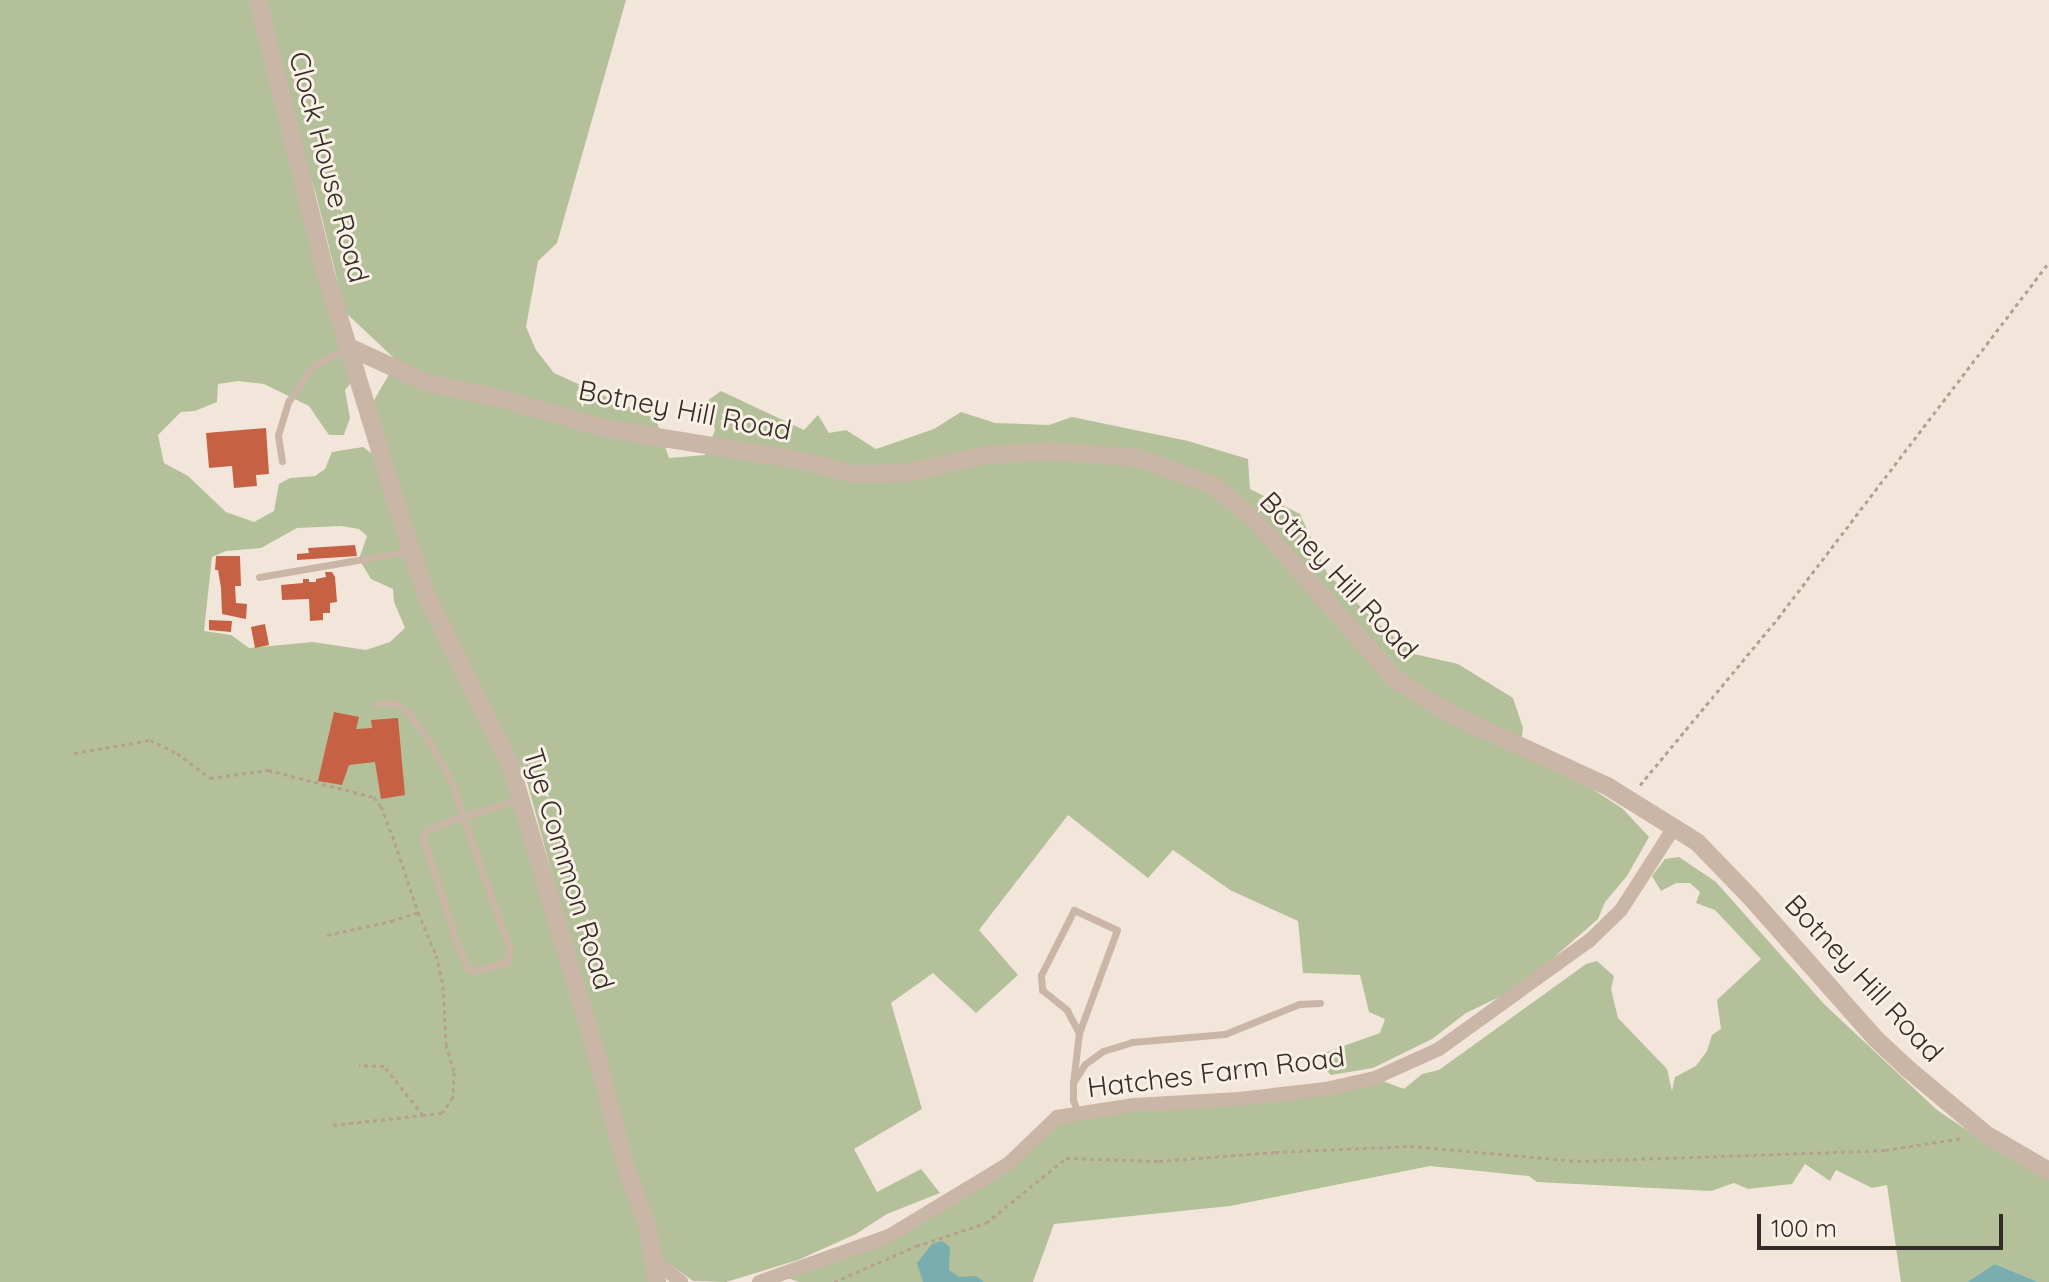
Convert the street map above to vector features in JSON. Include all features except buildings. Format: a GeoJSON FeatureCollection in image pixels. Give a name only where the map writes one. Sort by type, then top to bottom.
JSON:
{"type":"FeatureCollection","features":[{"type":"Feature","properties":{"kind":"street","name":"Clock House Road"},"geometry":{"type":"LineString","coordinates":[[258,0],[327,278],[351,348]]}},
{"type":"Feature","properties":{"kind":"street","name":"Tye Common Road"},"geometry":{"type":"LineString","coordinates":[[351,348],[425,592],[510,764],[654,1260],[657,1282]]}},
{"type":"Feature","properties":{"kind":"street","name":"Botney Hill Road"},"geometry":{"type":"LineString","coordinates":[[351,348],[427,383],[495,397],[608,429],[794,459],[854,474],[906,473],[985,455],[1054,451],[1138,458],[1213,485],[1257,522],[1396,680],[1449,713],[1629,799],[1697,842],[1876,1039],[1953,1110],[1987,1135],[2049,1171]]}},
{"type":"Feature","properties":{"kind":"street","name":"Hatches Farm Road"},"geometry":{"type":"LineString","coordinates":[[759,1282],[889,1236],[1008,1164],[1057,1117],[1134,1105],[1239,1099],[1325,1089],[1375,1078],[1439,1049],[1589,941],[1621,910],[1675,826]]}},
{"type":"Feature","properties":{"kind":"street"},"geometry":{"type":"LineString","coordinates":[[654,1260],[681,1282]]}},
{"type":"Feature","properties":{"kind":"lane"},"geometry":{"type":"LineString","coordinates":[[282,461],[278,435],[288,402],[313,366],[351,348]]}},
{"type":"Feature","properties":{"kind":"lane"},"geometry":{"type":"LineString","coordinates":[[259,577],[412,550]]}},
{"type":"Feature","properties":{"kind":"lane"},"geometry":{"type":"LineString","coordinates":[[375,704],[384,702],[400,707],[420,728],[442,762],[463,817],[510,955],[507,962],[474,971],[467,967],[460,952],[423,838],[428,829],[463,817],[521,799]]}},
{"type":"Feature","properties":{"kind":"lane"},"geometry":{"type":"LineString","coordinates":[[1079,1033],[1067,1010],[1042,990],[1041,975],[1074,910],[1117,930],[1079,1033],[1073,1100],[1079,1115]]}},
{"type":"Feature","properties":{"kind":"lane"},"geometry":{"type":"LineString","coordinates":[[1073,1083],[1085,1064],[1103,1051],[1132,1042],[1225,1034],[1299,1004],[1320,1003]]}},
{"type":"Feature","properties":{"kind":"path"},"geometry":{"type":"LineString","coordinates":[[1629,799],[1778,618],[2049,262]]}},
{"type":"Feature","properties":{"kind":"path"},"geometry":{"type":"LineString","coordinates":[[74,753],[150,740],[177,753],[210,778],[268,770],[374,797],[381,806],[436,955],[443,986],[446,1044],[454,1072],[453,1097],[442,1113],[333,1125]]}},
{"type":"Feature","properties":{"kind":"path"},"geometry":{"type":"LineString","coordinates":[[327,935],[418,912]]}},
{"type":"Feature","properties":{"kind":"path"},"geometry":{"type":"LineString","coordinates":[[359,1065],[384,1066],[423,1115]]}},
{"type":"Feature","properties":{"kind":"path"},"geometry":{"type":"LineString","coordinates":[[834,1282],[916,1246],[986,1223],[1066,1158],[1159,1161],[1410,1146],[1577,1161],[1885,1150],[1987,1135]]}},
{"type":"Feature","properties":{"kind":"green space"},"geometry":{"type":"Polygon","coordinates":[[[0,0],[626,0],[557,243],[538,261],[526,327],[536,350],[554,373],[656,419],[669,458],[705,455],[715,430],[707,401],[721,391],[804,430],[818,415],[829,433],[846,430],[876,449],[934,429],[961,412],[995,423],[1049,425],[1072,417],[1188,441],[1248,459],[1250,489],[1300,514],[1327,573],[1373,619],[1414,654],[1458,664],[1513,698],[1523,728],[1521,742],[1623,809],[1649,837],[1627,876],[1605,902],[1598,919],[1520,987],[1466,1013],[1432,1039],[1373,1068],[1331,1075],[1321,1065],[1324,1053],[1380,1033],[1385,1019],[1369,1012],[1360,975],[1303,973],[1298,921],[1230,890],[1173,850],[1148,878],[1068,815],[979,930],[1018,975],[976,1013],[933,973],[891,1003],[922,1109],[854,1149],[877,1192],[921,1169],[940,1193],[887,1214],[856,1234],[798,1260],[726,1282],[693,1281],[664,1260],[651,1282],[0,1282],[0,0]],[[273,59],[358,374],[345,390],[350,418],[344,435],[329,435],[309,406],[264,384],[238,381],[218,384],[217,402],[195,411],[181,412],[158,435],[164,463],[188,476],[226,512],[254,522],[274,511],[279,484],[290,478],[315,476],[325,469],[332,452],[363,447],[384,462],[425,592],[510,764],[581,981],[526,778],[429,583],[404,516],[374,400],[397,361],[345,312],[316,194],[273,59]],[[341,526],[297,528],[261,548],[226,551],[212,557],[204,631],[231,635],[249,648],[313,642],[366,650],[390,642],[405,628],[394,602],[393,589],[371,579],[359,559],[367,536],[359,529],[341,526]]]}},
{"type":"Feature","properties":{"kind":"green space"},"geometry":{"type":"Polygon","coordinates":[[[1679,857],[1716,882],[1824,1004],[1937,1110],[1977,1137],[2049,1171],[2049,1282],[2038,1282],[1995,1264],[1967,1282],[1901,1282],[1887,1185],[1872,1188],[1836,1170],[1830,1181],[1805,1164],[1792,1184],[1748,1189],[1734,1183],[1711,1191],[1537,1182],[1529,1176],[1430,1166],[1230,1206],[1054,1224],[1033,1282],[799,1282],[779,1275],[889,1236],[1008,1164],[1057,1117],[1375,1078],[1404,1089],[1422,1074],[1439,1070],[1586,964],[1597,961],[1614,976],[1611,989],[1618,1018],[1667,1069],[1672,1091],[1675,1077],[1696,1066],[1707,1051],[1712,1035],[1721,1029],[1717,1000],[1761,959],[1715,910],[1696,903],[1700,892],[1690,883],[1676,883],[1661,891],[1652,876],[1665,859],[1679,857]]]}},
{"type":"Feature","properties":{"kind":"water"},"geometry":{"type":"Polygon","coordinates":[[[942,1241],[950,1247],[949,1270],[959,1277],[976,1276],[984,1282],[923,1282],[917,1263],[932,1244],[942,1241]]]}},
{"type":"Feature","properties":{"kind":"water"},"geometry":{"type":"Polygon","coordinates":[[[1995,1264],[2038,1282],[1967,1282],[1995,1264]]]}}]}
